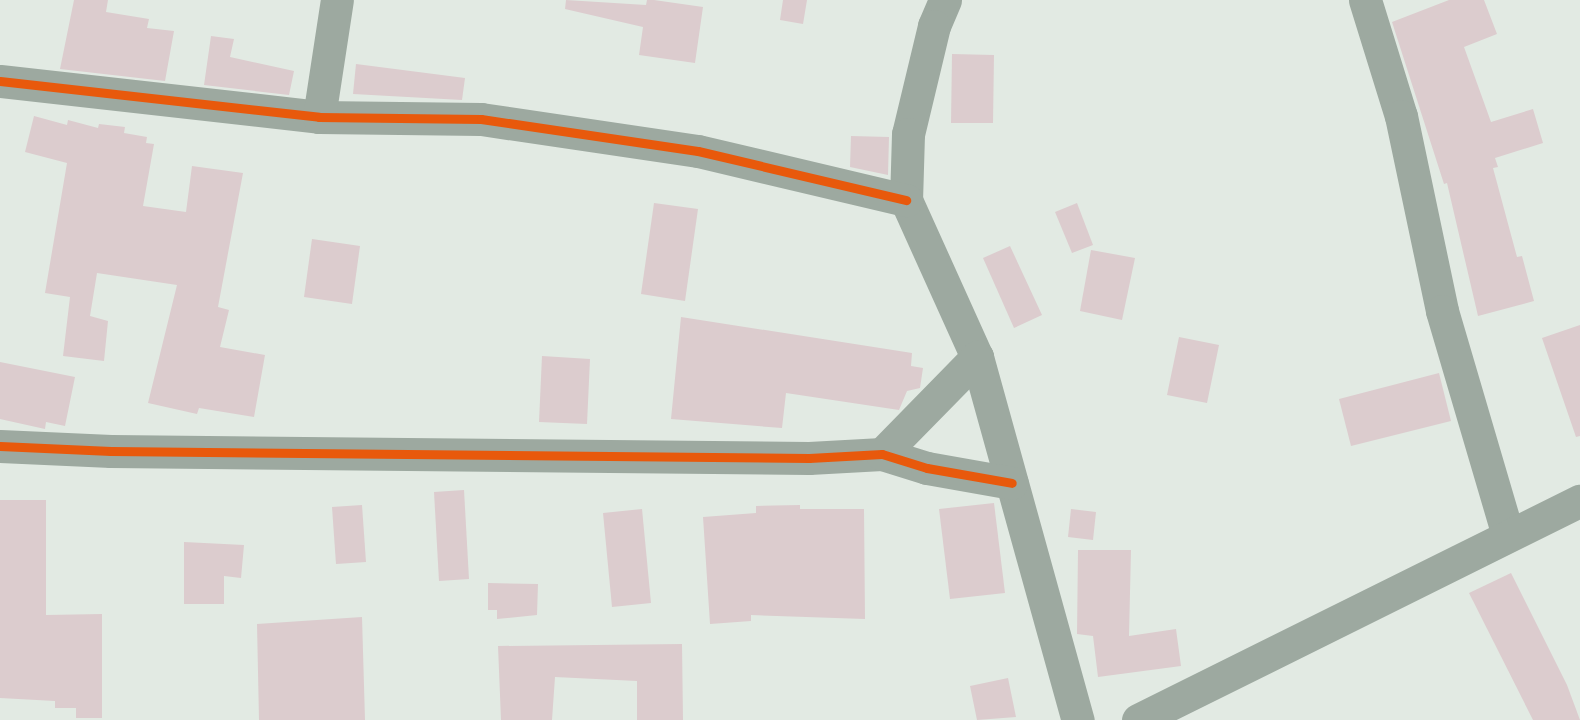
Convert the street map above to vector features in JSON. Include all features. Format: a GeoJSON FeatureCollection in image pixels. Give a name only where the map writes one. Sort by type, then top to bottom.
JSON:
{"type":"FeatureCollection","features":[{"type":"Feature","properties":{"kind":"street"},"geometry":{"type":"LineString","coordinates":[[319,117],[338,0]]}},
{"type":"Feature","properties":{"kind":"street"},"geometry":{"type":"LineString","coordinates":[[945,0],[934,26],[908,134],[906,200],[977,357],[1078,720]]}},
{"type":"Feature","properties":{"kind":"street"},"geometry":{"type":"LineString","coordinates":[[1365,0],[1401,116],[1442,311],[1508,536]]}},
{"type":"Feature","properties":{"kind":"street"},"geometry":{"type":"LineString","coordinates":[[0,81],[319,117],[481,119],[698,151],[906,200]]}},
{"type":"Feature","properties":{"kind":"street"},"geometry":{"type":"LineString","coordinates":[[882,454],[977,357]]}},
{"type":"Feature","properties":{"kind":"street"},"geometry":{"type":"LineString","coordinates":[[0,446],[809,458],[882,454],[927,468],[1012,483]]}},
{"type":"Feature","properties":{"kind":"street"},"geometry":{"type":"LineString","coordinates":[[1138,720],[1580,501]]}},
{"type":"Feature","properties":{"kind":"building"},"geometry":{"type":"Polygon","coordinates":[[[74,0],[108,0],[106,12],[149,19],[147,28],[174,31],[165,81],[60,69],[74,0]]]}},
{"type":"Feature","properties":{"kind":"building"},"geometry":{"type":"Polygon","coordinates":[[[566,0],[646,5],[647,0],[654,0],[703,7],[695,63],[639,55],[643,27],[565,9],[566,0]]]}},
{"type":"Feature","properties":{"kind":"building"},"geometry":{"type":"Polygon","coordinates":[[[783,0],[807,0],[803,24],[780,20],[783,0]]]}},
{"type":"Feature","properties":{"kind":"building"},"geometry":{"type":"Polygon","coordinates":[[[1449,0],[1484,0],[1497,34],[1464,47],[1491,122],[1533,109],[1543,143],[1495,158],[1498,167],[1493,168],[1517,257],[1522,256],[1534,301],[1478,316],[1447,183],[1444,184],[1392,22],[1449,0]]]}},
{"type":"Feature","properties":{"kind":"building"},"geometry":{"type":"Polygon","coordinates":[[[211,36],[234,39],[230,57],[294,71],[289,95],[204,85],[211,36]]]}},
{"type":"Feature","properties":{"kind":"building"},"geometry":{"type":"Polygon","coordinates":[[[952,54],[994,55],[993,123],[951,123],[952,54]]]}},
{"type":"Feature","properties":{"kind":"building"},"geometry":{"type":"Polygon","coordinates":[[[356,64],[465,78],[462,100],[353,94],[356,64]]]}},
{"type":"Feature","properties":{"kind":"building"},"geometry":{"type":"Polygon","coordinates":[[[34,116],[67,125],[68,120],[98,128],[99,124],[125,127],[124,133],[147,137],[146,143],[154,144],[143,206],[186,212],[192,166],[243,173],[218,307],[229,310],[220,347],[265,355],[254,417],[199,408],[197,414],[148,403],[177,285],[97,273],[90,316],[108,321],[104,361],[63,356],[70,297],[45,293],[67,163],[25,152],[34,116]]]}},
{"type":"Feature","properties":{"kind":"building"},"geometry":{"type":"Polygon","coordinates":[[[851,136],[889,137],[888,175],[850,167],[851,136]]]}},
{"type":"Feature","properties":{"kind":"building"},"geometry":{"type":"Polygon","coordinates":[[[654,203],[698,209],[685,301],[641,294],[654,203]]]}},
{"type":"Feature","properties":{"kind":"building"},"geometry":{"type":"Polygon","coordinates":[[[1077,203],[1093,245],[1072,253],[1055,212],[1077,203]]]}},
{"type":"Feature","properties":{"kind":"building"},"geometry":{"type":"Polygon","coordinates":[[[312,239],[360,246],[352,304],[304,297],[312,239]]]}},
{"type":"Feature","properties":{"kind":"building"},"geometry":{"type":"Polygon","coordinates":[[[1010,246],[1042,315],[1014,328],[983,258],[1010,246]]]}},
{"type":"Feature","properties":{"kind":"building"},"geometry":{"type":"Polygon","coordinates":[[[1091,250],[1135,258],[1122,320],[1080,311],[1091,250]]]}},
{"type":"Feature","properties":{"kind":"building"},"geometry":{"type":"Polygon","coordinates":[[[681,317],[912,353],[911,366],[923,368],[920,388],[907,391],[899,410],[786,393],[782,428],[671,419],[681,317]]]}},
{"type":"Feature","properties":{"kind":"building"},"geometry":{"type":"Polygon","coordinates":[[[1580,325],[1580,436],[1576,437],[1542,338],[1580,325]]]}},
{"type":"Feature","properties":{"kind":"building"},"geometry":{"type":"Polygon","coordinates":[[[1179,337],[1219,345],[1207,403],[1167,395],[1179,337]]]}},
{"type":"Feature","properties":{"kind":"building"},"geometry":{"type":"Polygon","coordinates":[[[542,356],[590,359],[587,424],[539,422],[542,356]]]}},
{"type":"Feature","properties":{"kind":"building"},"geometry":{"type":"Polygon","coordinates":[[[0,362],[75,377],[65,426],[46,422],[45,429],[0,419],[0,362]]]}},
{"type":"Feature","properties":{"kind":"building"},"geometry":{"type":"Polygon","coordinates":[[[1439,373],[1451,421],[1351,446],[1339,399],[1439,373]]]}},
{"type":"Feature","properties":{"kind":"building"},"geometry":{"type":"Polygon","coordinates":[[[464,490],[469,579],[439,581],[434,492],[464,490]]]}},
{"type":"Feature","properties":{"kind":"building"},"geometry":{"type":"Polygon","coordinates":[[[0,500],[46,500],[46,615],[102,614],[102,718],[76,718],[76,708],[55,708],[55,701],[0,698],[0,500]]]}},
{"type":"Feature","properties":{"kind":"building"},"geometry":{"type":"Polygon","coordinates":[[[994,503],[1005,593],[950,599],[939,509],[994,503]]]}},
{"type":"Feature","properties":{"kind":"building"},"geometry":{"type":"Polygon","coordinates":[[[362,505],[366,562],[336,564],[332,507],[362,505]]]}},
{"type":"Feature","properties":{"kind":"building"},"geometry":{"type":"Polygon","coordinates":[[[800,505],[800,509],[864,509],[865,619],[751,615],[751,621],[710,624],[703,517],[756,513],[756,506],[800,505]]]}},
{"type":"Feature","properties":{"kind":"building"},"geometry":{"type":"Polygon","coordinates":[[[642,509],[651,603],[612,607],[603,513],[642,509]]]}},
{"type":"Feature","properties":{"kind":"building"},"geometry":{"type":"Polygon","coordinates":[[[1071,509],[1096,512],[1093,540],[1068,537],[1071,509]]]}},
{"type":"Feature","properties":{"kind":"building"},"geometry":{"type":"Polygon","coordinates":[[[184,542],[244,545],[241,578],[224,576],[224,604],[184,604],[184,542]]]}},
{"type":"Feature","properties":{"kind":"building"},"geometry":{"type":"Polygon","coordinates":[[[1078,550],[1131,550],[1129,636],[1176,629],[1181,666],[1098,677],[1093,636],[1077,634],[1078,550]]]}},
{"type":"Feature","properties":{"kind":"building"},"geometry":{"type":"Polygon","coordinates":[[[1511,573],[1567,685],[1580,720],[1533,720],[1469,593],[1511,573]]]}},
{"type":"Feature","properties":{"kind":"building"},"geometry":{"type":"Polygon","coordinates":[[[488,583],[538,584],[537,615],[497,619],[497,610],[488,610],[488,583]]]}},
{"type":"Feature","properties":{"kind":"building"},"geometry":{"type":"Polygon","coordinates":[[[362,617],[365,720],[259,720],[257,624],[362,617]]]}},
{"type":"Feature","properties":{"kind":"building"},"geometry":{"type":"Polygon","coordinates":[[[682,644],[683,720],[637,720],[637,681],[555,677],[552,720],[501,720],[498,646],[682,644]]]}},
{"type":"Feature","properties":{"kind":"building"},"geometry":{"type":"Polygon","coordinates":[[[1008,678],[1016,717],[977,720],[970,686],[1008,678]]]}},
{"type":"Feature","properties":{"kind":"cycle path"},"geometry":{"type":"LineString","coordinates":[[0,81],[319,117],[481,119],[698,151],[906,200]]}},
{"type":"Feature","properties":{"kind":"cycle path"},"geometry":{"type":"LineString","coordinates":[[0,446],[111,451],[809,458],[882,454],[927,468],[1012,483]]}}]}
